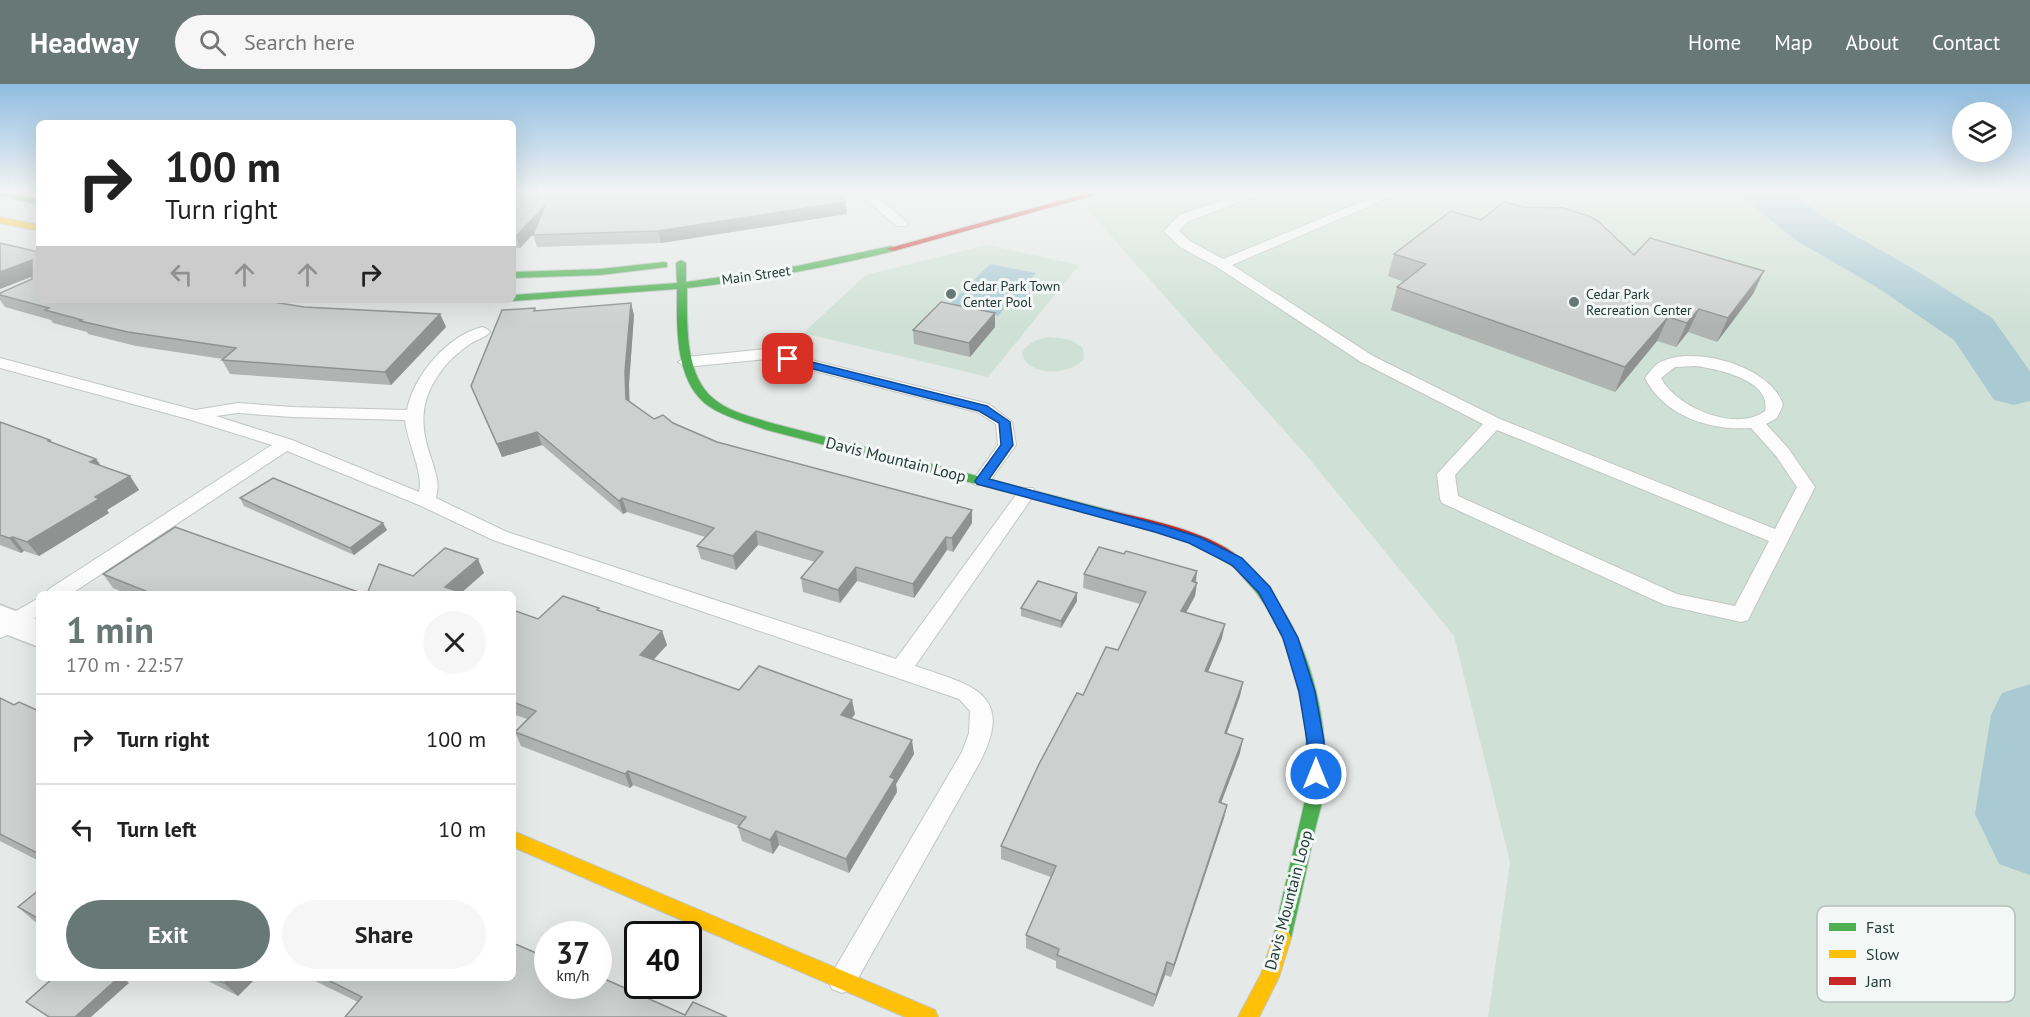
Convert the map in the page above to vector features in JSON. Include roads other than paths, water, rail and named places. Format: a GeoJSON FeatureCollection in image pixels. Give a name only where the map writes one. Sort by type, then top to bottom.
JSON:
{"type":"FeatureCollection","features":[{"type":"Feature","properties":{"kind":"street","name":"Main Street"},"geometry":{"type":"LineString","coordinates":[[516,298],[593,296],[789,271],[855,258],[930,237]]}},
{"type":"Feature","properties":{"kind":"street","name":"Davis Mountain Loop"},"geometry":{"type":"LineString","coordinates":[[516,275],[600,272],[686,262],[683,286],[686,362],[692,381],[708,400],[733,413],[771,427],[1027,492],[1160,529],[1216,549],[1237,562],[1265,590],[1291,638],[1307,692],[1316,741],[1316,790],[1279,944],[1258,1003],[1248,1017]]}},
{"type":"Feature","properties":{"kind":"street"},"geometry":{"type":"LineString","coordinates":[[516,839],[928,1017]]}},
{"type":"Feature","properties":{"kind":"lane"},"geometry":{"type":"LineString","coordinates":[[1177,237],[1185,244],[1222,264],[1367,359],[1494,423],[1780,538]]}},
{"type":"Feature","properties":{"kind":"lane"},"geometry":{"type":"LineString","coordinates":[[1222,264],[1289,237]]}},
{"type":"Feature","properties":{"kind":"lane"},"geometry":{"type":"LineString","coordinates":[[426,501],[430,481],[419,447],[414,415],[420,394],[437,365],[455,346],[482,332]]}},
{"type":"Feature","properties":{"kind":"lane"},"geometry":{"type":"LineString","coordinates":[[686,362],[767,354],[983,408],[1004,422],[1007,445],[981,481]]}},
{"type":"Feature","properties":{"kind":"lane"},"geometry":{"type":"LineString","coordinates":[[1494,423],[1446,474],[1449,499],[1672,600],[1741,615],[1806,487],[1782,452],[1755,422],[1717,421],[1679,407],[1656,388],[1653,378],[1657,370],[1680,362],[1696,361],[1734,370],[1750,377],[1772,394],[1775,404],[1773,412],[1766,418],[1755,422]]}},
{"type":"Feature","properties":{"kind":"lane"},"geometry":{"type":"LineString","coordinates":[[0,363],[194,415],[286,444],[426,501],[500,537],[901,669],[967,693],[981,709],[981,733],[972,756],[842,980]]}},
{"type":"Feature","properties":{"kind":"lane"},"geometry":{"type":"LineString","coordinates":[[194,415],[238,408],[292,412],[414,415]]}},
{"type":"Feature","properties":{"kind":"lane"},"geometry":{"type":"LineString","coordinates":[[61,591],[286,444]]}},
{"type":"Feature","properties":{"kind":"lane"},"geometry":{"type":"LineString","coordinates":[[901,669],[1027,492]]}},
{"type":"Feature","properties":{"kind":"water"},"geometry":{"type":"Polygon","coordinates":[[[990,264],[1036,273],[1027,283],[1033,290],[1029,296],[1009,302],[998,316],[949,305],[990,264]]]}},
{"type":"Feature","properties":{"kind":"waterway"},"geometry":{"type":"LineString","coordinates":[[1823,237],[1895,278],[1973,329],[2014,388]]}},
{"type":"Feature","properties":{"kind":"waterway"},"geometry":{"type":"LineString","coordinates":[[2030,715],[2018,814],[2030,837]]}},
{"type":"Feature","properties":{"kind":"place","name":"Cedar Park Town Center Pool"},"geometry":{"type":"Point","coordinates":[951,294]}},
{"type":"Feature","properties":{"kind":"place","name":"Cedar Park Recreation Center"},"geometry":{"type":"Point","coordinates":[1574,302]}}]}
